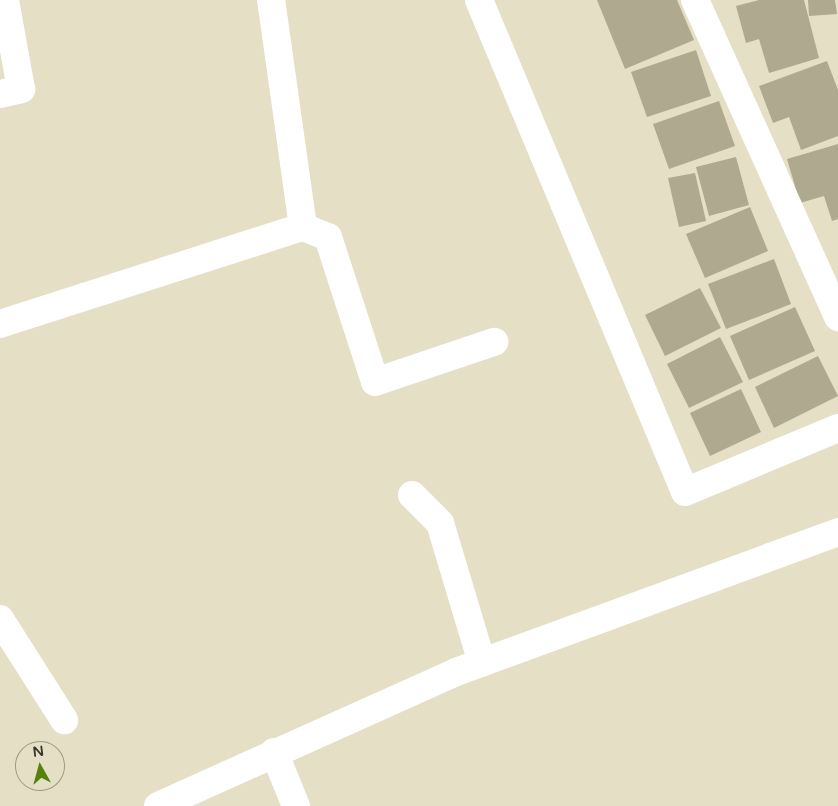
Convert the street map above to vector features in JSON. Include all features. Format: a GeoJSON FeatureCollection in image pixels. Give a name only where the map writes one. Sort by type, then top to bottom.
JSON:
{"type":"FeatureCollection","features":[{"type":"Feature","properties":{"kind":"street"},"geometry":{"type":"LineString","coordinates":[[0,94],[21,89],[5,0]]}},
{"type":"Feature","properties":{"kind":"street"},"geometry":{"type":"LineString","coordinates":[[271,0],[303,227]]}},
{"type":"Feature","properties":{"kind":"street"},"geometry":{"type":"LineString","coordinates":[[480,0],[685,492],[838,428]]}},
{"type":"Feature","properties":{"kind":"street"},"geometry":{"type":"LineString","coordinates":[[695,0],[838,317]]}},
{"type":"Feature","properties":{"kind":"street"},"geometry":{"type":"LineString","coordinates":[[0,324],[303,227],[328,237],[375,382],[494,342]]}},
{"type":"Feature","properties":{"kind":"street"},"geometry":{"type":"LineString","coordinates":[[412,495],[440,523],[482,663]]}},
{"type":"Feature","properties":{"kind":"street"},"geometry":{"type":"LineString","coordinates":[[166,804],[274,752],[482,663],[838,532]]}},
{"type":"Feature","properties":{"kind":"street"},"geometry":{"type":"LineString","coordinates":[[0,619],[64,720]]}},
{"type":"Feature","properties":{"kind":"street"},"geometry":{"type":"LineString","coordinates":[[274,752],[296,806]]}},
{"type":"Feature","properties":{"kind":"building"},"geometry":{"type":"Polygon","coordinates":[[[597,0],[677,0],[694,40],[625,69],[597,0]]]}},
{"type":"Feature","properties":{"kind":"building"},"geometry":{"type":"Polygon","coordinates":[[[759,0],[804,0],[819,58],[769,73],[759,39],[746,43],[736,6],[759,0]]]}},
{"type":"Feature","properties":{"kind":"building"},"geometry":{"type":"Polygon","coordinates":[[[808,0],[835,0],[837,14],[809,16],[808,0]]]}},
{"type":"Feature","properties":{"kind":"building"},"geometry":{"type":"Polygon","coordinates":[[[696,50],[711,96],[647,117],[631,72],[696,50]]]}},
{"type":"Feature","properties":{"kind":"building"},"geometry":{"type":"Polygon","coordinates":[[[827,61],[838,90],[838,136],[801,150],[789,117],[773,123],[759,86],[827,61]]]}},
{"type":"Feature","properties":{"kind":"building"},"geometry":{"type":"Polygon","coordinates":[[[719,101],[735,146],[669,169],[653,124],[719,101]]]}},
{"type":"Feature","properties":{"kind":"building"},"geometry":{"type":"Polygon","coordinates":[[[838,144],[838,219],[832,221],[824,196],[800,203],[787,159],[838,144]]]}},
{"type":"Feature","properties":{"kind":"building"},"geometry":{"type":"Polygon","coordinates":[[[736,157],[749,205],[709,216],[696,167],[736,157]]]}},
{"type":"Feature","properties":{"kind":"building"},"geometry":{"type":"Polygon","coordinates":[[[695,173],[706,221],[679,227],[668,178],[695,173]]]}},
{"type":"Feature","properties":{"kind":"building"},"geometry":{"type":"Polygon","coordinates":[[[750,207],[768,251],[705,278],[686,234],[750,207]]]}},
{"type":"Feature","properties":{"kind":"building"},"geometry":{"type":"Polygon","coordinates":[[[774,259],[791,304],[726,329],[708,284],[774,259]]]}},
{"type":"Feature","properties":{"kind":"building"},"geometry":{"type":"Polygon","coordinates":[[[700,288],[721,328],[665,356],[645,315],[700,288]]]}},
{"type":"Feature","properties":{"kind":"building"},"geometry":{"type":"Polygon","coordinates":[[[795,307],[815,351],[749,380],[730,336],[795,307]]]}},
{"type":"Feature","properties":{"kind":"building"},"geometry":{"type":"Polygon","coordinates":[[[720,337],[743,382],[689,408],[667,364],[720,337]]]}},
{"type":"Feature","properties":{"kind":"building"},"geometry":{"type":"Polygon","coordinates":[[[818,356],[838,396],[774,428],[755,387],[818,356]]]}},
{"type":"Feature","properties":{"kind":"building"},"geometry":{"type":"Polygon","coordinates":[[[741,389],[761,432],[710,456],[690,413],[741,389]]]}}]}
